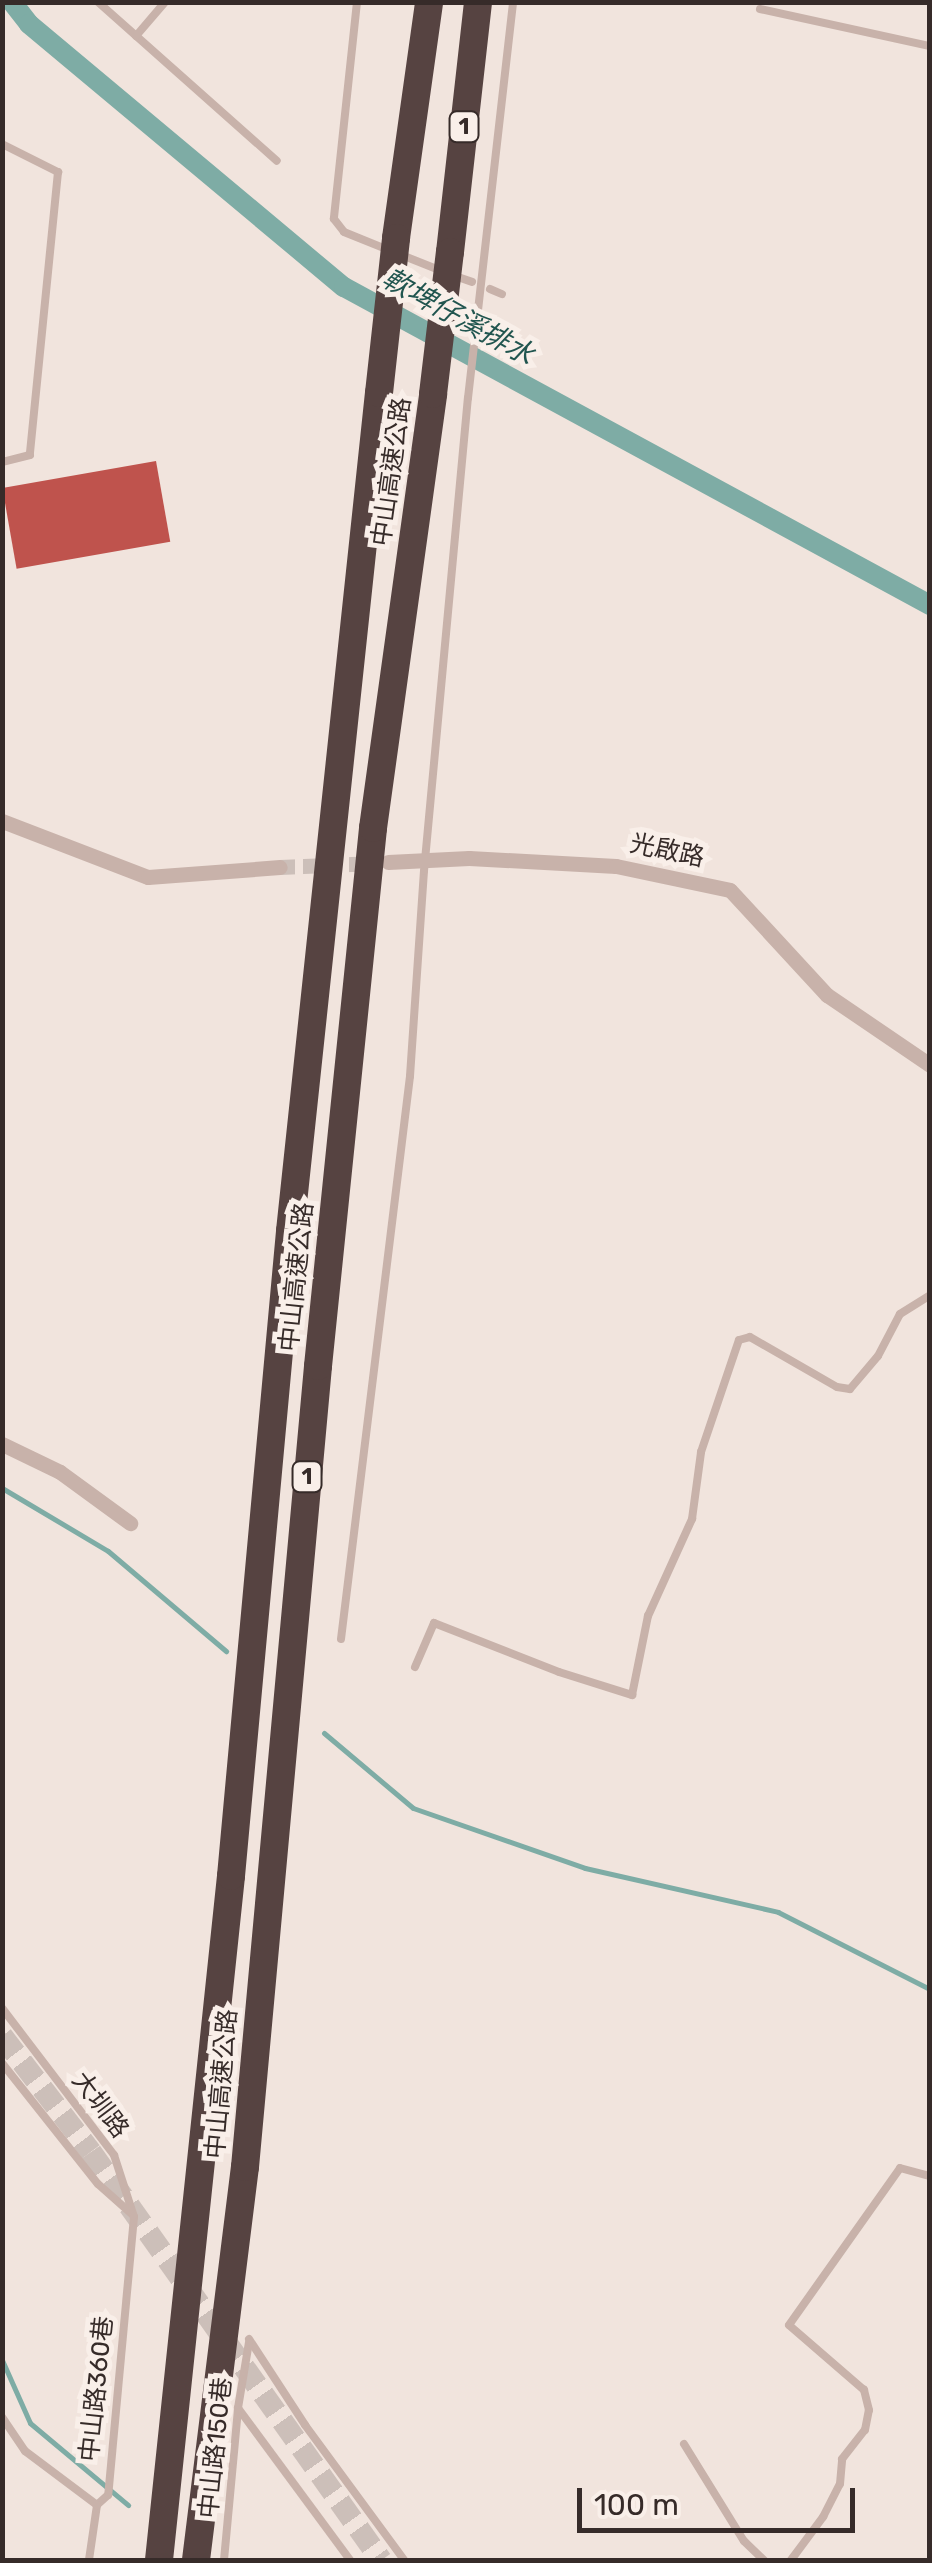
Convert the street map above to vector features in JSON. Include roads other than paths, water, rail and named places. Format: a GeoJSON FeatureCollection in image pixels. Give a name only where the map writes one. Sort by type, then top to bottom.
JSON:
{"type":"FeatureCollection","features":[{"type":"Feature","properties":{"kind":"highway","name":"中山高速公路"},"geometry":{"type":"LineString","coordinates":[[159,2560],[233,1856],[292,1211],[396,238],[429,2]]}},
{"type":"Feature","properties":{"kind":"highway","name":"中山高速公路"},"geometry":{"type":"LineString","coordinates":[[196,2560],[246,2167],[314,1405],[373,828],[432,394],[478,2]]}},
{"type":"Feature","properties":{"kind":"street"},"geometry":{"type":"LineString","coordinates":[[2,821],[148,877],[280,867]]}},
{"type":"Feature","properties":{"kind":"street","name":"光啟路"},"geometry":{"type":"LineString","coordinates":[[388,862],[616,866],[730,890],[827,995],[930,1065]]}},
{"type":"Feature","properties":{"kind":"street"},"geometry":{"type":"LineString","coordinates":[[2,1444],[60,1472],[130,1523]]}},
{"type":"Feature","properties":{"kind":"lane"},"geometry":{"type":"LineString","coordinates":[[98,2],[277,161]]}},
{"type":"Feature","properties":{"kind":"lane"},"geometry":{"type":"LineString","coordinates":[[136,36],[165,2]]}},
{"type":"Feature","properties":{"kind":"lane"},"geometry":{"type":"LineString","coordinates":[[357,2],[334,219],[344,232],[472,282]]}},
{"type":"Feature","properties":{"kind":"lane"},"geometry":{"type":"LineString","coordinates":[[341,1640],[410,1076],[425,860],[468,398],[513,2]]}},
{"type":"Feature","properties":{"kind":"lane"},"geometry":{"type":"LineString","coordinates":[[760,9],[930,46]]}},
{"type":"Feature","properties":{"kind":"lane"},"geometry":{"type":"LineString","coordinates":[[2,144],[58,172],[30,454],[2,462]]}},
{"type":"Feature","properties":{"kind":"lane"},"geometry":{"type":"LineString","coordinates":[[490,289],[502,294]]}},
{"type":"Feature","properties":{"kind":"lane"},"geometry":{"type":"LineString","coordinates":[[415,1666],[434,1623],[558,1672],[632,1695],[648,1616],[692,1518],[701,1452],[740,1340],[750,1337],[837,1387],[850,1389],[878,1356],[900,1314],[930,1295]]}},
{"type":"Feature","properties":{"kind":"lane","name":"大圳路"},"geometry":{"type":"LineString","coordinates":[[2,2008],[114,2156],[134,2217]]}},
{"type":"Feature","properties":{"kind":"lane","name":"大圳路"},"geometry":{"type":"LineString","coordinates":[[2,2064],[98,2184],[134,2217]]}},
{"type":"Feature","properties":{"kind":"lane"},"geometry":{"type":"LineString","coordinates":[[791,2560],[823,2517],[840,2484],[842,2459],[865,2430],[868,2410],[864,2390],[790,2325],[900,2168],[930,2176]]}},
{"type":"Feature","properties":{"kind":"lane","name":"中山路360巷"},"geometry":{"type":"LineString","coordinates":[[96,2505],[108,2495],[134,2217]]}},
{"type":"Feature","properties":{"kind":"lane","name":"中山路150巷"},"geometry":{"type":"LineString","coordinates":[[224,2560],[238,2408],[250,2340],[305,2426],[404,2560]]}},
{"type":"Feature","properties":{"kind":"lane"},"geometry":{"type":"LineString","coordinates":[[238,2408],[350,2560]]}},
{"type":"Feature","properties":{"kind":"lane"},"geometry":{"type":"LineString","coordinates":[[2,2417],[25,2451],[96,2505],[89,2560]]}},
{"type":"Feature","properties":{"kind":"lane"},"geometry":{"type":"LineString","coordinates":[[684,2444],[744,2541],[764,2560]]}},
{"type":"Feature","properties":{"kind":"waterway","name":"軟埤仔溪排水"},"geometry":{"type":"LineString","coordinates":[[12,2],[29,24],[344,287],[930,605]]}},
{"type":"Feature","properties":{"kind":"waterway"},"geometry":{"type":"LineString","coordinates":[[2,1488],[108,1551],[226,1651]]}},
{"type":"Feature","properties":{"kind":"waterway"},"geometry":{"type":"LineString","coordinates":[[324,1733],[413,1808],[585,1868],[778,1912],[930,1989]]}},
{"type":"Feature","properties":{"kind":"waterway"},"geometry":{"type":"LineString","coordinates":[[2,2202],[2,2328]]}},
{"type":"Feature","properties":{"kind":"waterway"},"geometry":{"type":"LineString","coordinates":[[2,2360],[30,2423],[128,2505]]}},
{"type":"Feature","properties":{"kind":"tunnel"},"geometry":{"type":"LineString","coordinates":[[280,867],[376,863]]}},
{"type":"Feature","properties":{"kind":"tunnel"},"geometry":{"type":"LineString","coordinates":[[2,2036],[91,2152],[381,2560]]}}]}
